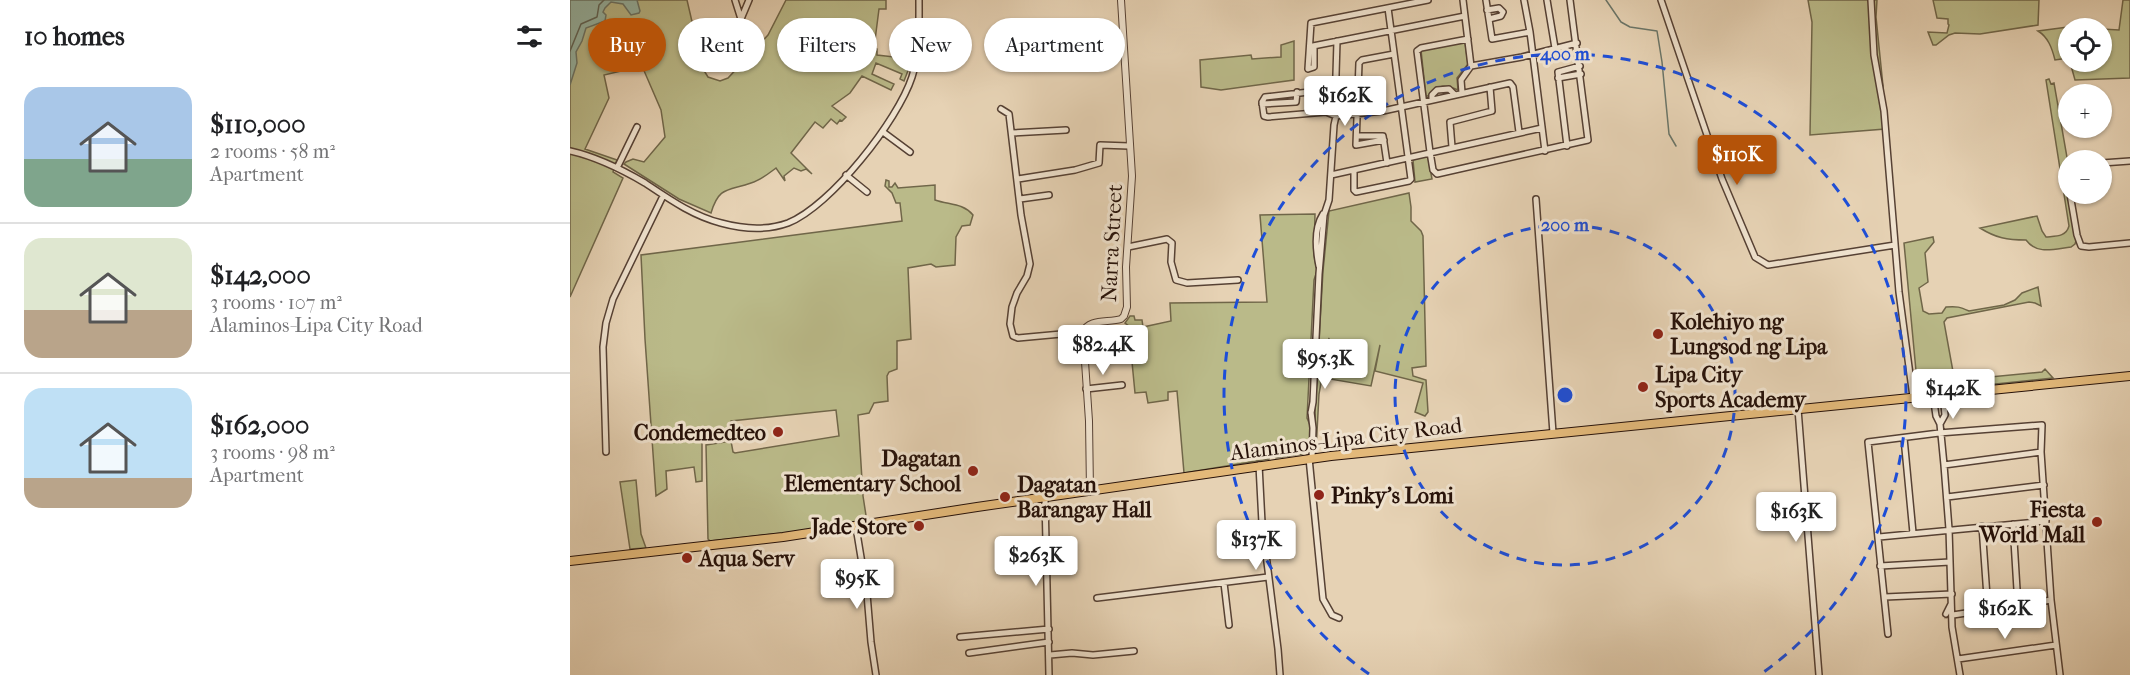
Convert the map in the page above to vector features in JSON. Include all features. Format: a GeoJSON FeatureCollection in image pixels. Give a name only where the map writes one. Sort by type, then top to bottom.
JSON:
{"type":"FeatureCollection","features":[{"type":"Feature","properties":{"kind":"main road","name":"Alaminos-Lipa City Road"},"geometry":{"type":"LineString","coordinates":[[570,561],[856,527],[1310,458],[2130,376]]}},
{"type":"Feature","properties":{"kind":"street"},"geometry":{"type":"LineString","coordinates":[[735,0],[741,18]]}},
{"type":"Feature","properties":{"kind":"street"},"geometry":{"type":"LineString","coordinates":[[741,18],[749,0]]}},
{"type":"Feature","properties":{"kind":"street"},"geometry":{"type":"LineString","coordinates":[[570,151],[617,168],[709,220],[741,228],[766,228],[782,225],[813,208],[846,175],[883,132],[903,99],[915,69],[919,0]]}},
{"type":"Feature","properties":{"kind":"street","name":"Narra Street"},"geometry":{"type":"LineString","coordinates":[[1090,491],[1083,332],[1085,326],[1091,323],[1117,320],[1124,316],[1126,307],[1132,185],[1120,0]]}},
{"type":"Feature","properties":{"kind":"street"},"geometry":{"type":"LineString","coordinates":[[1428,0],[1311,23],[1311,46],[1465,16]]}},
{"type":"Feature","properties":{"kind":"street"},"geometry":{"type":"LineString","coordinates":[[1462,0],[1472,66]]}},
{"type":"Feature","properties":{"kind":"street"},"geometry":{"type":"LineString","coordinates":[[1486,0],[1492,39],[1530,32]]}},
{"type":"Feature","properties":{"kind":"street"},"geometry":{"type":"LineString","coordinates":[[1524,0],[1545,151]]}},
{"type":"Feature","properties":{"kind":"street"},"geometry":{"type":"LineString","coordinates":[[1555,48],[1547,1],[1556,0]]}},
{"type":"Feature","properties":{"kind":"street"},"geometry":{"type":"LineString","coordinates":[[1468,39],[1418,50],[1430,152],[1434,172],[1440,174],[1586,141],[1588,138],[1581,74],[1570,0]]}},
{"type":"Feature","properties":{"kind":"street"},"geometry":{"type":"LineString","coordinates":[[1661,0],[1722,179],[1755,257],[1768,265],[1895,245]]}},
{"type":"Feature","properties":{"kind":"street"},"geometry":{"type":"LineString","coordinates":[[1871,0],[1874,55],[1884,111],[1899,292],[1913,397]]}},
{"type":"Feature","properties":{"kind":"street"},"geometry":{"type":"LineString","coordinates":[[1354,170],[1354,190],[1356,192],[1409,181],[1411,178],[1388,8]]}},
{"type":"Feature","properties":{"kind":"street"},"geometry":{"type":"LineString","coordinates":[[1487,10],[1499,8],[1503,11],[1501,16],[1489,19]]}},
{"type":"Feature","properties":{"kind":"street"},"geometry":{"type":"LineString","coordinates":[[1337,41],[1336,116],[1329,203],[1326,210],[1319,274],[1310,458],[1323,599],[1332,615],[1339,618]]}},
{"type":"Feature","properties":{"kind":"street"},"geometry":{"type":"LineString","coordinates":[[1459,94],[1461,80],[1472,66],[1577,43]]}},
{"type":"Feature","properties":{"kind":"street"},"geometry":{"type":"LineString","coordinates":[[1384,140],[1358,146],[1360,61],[1394,54]]}},
{"type":"Feature","properties":{"kind":"street"},"geometry":{"type":"LineString","coordinates":[[1567,146],[1558,70],[1580,66]]}},
{"type":"Feature","properties":{"kind":"street"},"geometry":{"type":"LineString","coordinates":[[1558,78],[1581,74]]}},
{"type":"Feature","properties":{"kind":"street"},"geometry":{"type":"LineString","coordinates":[[1358,82],[1374,80],[1377,86],[1358,90]]}},
{"type":"Feature","properties":{"kind":"street"},"geometry":{"type":"LineString","coordinates":[[1335,89],[1265,97],[1262,104],[1266,117],[1326,112],[1336,116],[1401,107],[1507,83],[1512,86],[1519,132]]}},
{"type":"Feature","properties":{"kind":"street"},"geometry":{"type":"LineString","coordinates":[[1452,147],[1450,122],[1492,111],[1490,87]]}},
{"type":"Feature","properties":{"kind":"street"},"geometry":{"type":"LineString","coordinates":[[1262,104],[1296,102],[1297,92]]}},
{"type":"Feature","properties":{"kind":"street"},"geometry":{"type":"LineString","coordinates":[[1001,109],[1009,114],[1030,264],[1027,276],[1012,307],[1010,324],[1013,336],[1018,338],[1083,332]]}},
{"type":"Feature","properties":{"kind":"street"},"geometry":{"type":"LineString","coordinates":[[617,168],[637,127]]}},
{"type":"Feature","properties":{"kind":"street"},"geometry":{"type":"LineString","coordinates":[[1331,175],[1542,128]]}},
{"type":"Feature","properties":{"kind":"street"},"geometry":{"type":"LineString","coordinates":[[1012,133],[1066,130]]}},
{"type":"Feature","properties":{"kind":"street"},"geometry":{"type":"LineString","coordinates":[[883,132],[910,152]]}},
{"type":"Feature","properties":{"kind":"street"},"geometry":{"type":"LineString","coordinates":[[1357,136],[1380,135],[1384,140],[1386,163]]}},
{"type":"Feature","properties":{"kind":"street"},"geometry":{"type":"LineString","coordinates":[[1018,179],[1075,170],[1099,163],[1100,145],[1129,146]]}},
{"type":"Feature","properties":{"kind":"street"},"geometry":{"type":"LineString","coordinates":[[2112,162],[2130,160]]}},
{"type":"Feature","properties":{"kind":"street"},"geometry":{"type":"LineString","coordinates":[[846,175],[867,192]]}},
{"type":"Feature","properties":{"kind":"street"},"geometry":{"type":"LineString","coordinates":[[1020,198],[1049,195]]}},
{"type":"Feature","properties":{"kind":"street"},"geometry":{"type":"LineString","coordinates":[[606,452],[603,347],[606,323],[614,296],[663,196]]}},
{"type":"Feature","properties":{"kind":"street"},"geometry":{"type":"LineString","coordinates":[[1536,199],[1553,433]]}},
{"type":"Feature","properties":{"kind":"street"},"geometry":{"type":"LineString","coordinates":[[2072,204],[2080,246],[2130,243]]}},
{"type":"Feature","properties":{"kind":"street"},"geometry":{"type":"LineString","coordinates":[[1128,247],[1167,239],[1172,243],[1171,262],[1176,280],[1187,283],[1238,280]]}},
{"type":"Feature","properties":{"kind":"street"},"geometry":{"type":"LineString","coordinates":[[1086,389],[1122,385]]}},
{"type":"Feature","properties":{"kind":"street"},"geometry":{"type":"LineString","coordinates":[[1943,394],[1944,415],[1940,424],[1940,433],[1949,529],[1952,594],[1949,616],[1960,675]]}},
{"type":"Feature","properties":{"kind":"street"},"geometry":{"type":"LineString","coordinates":[[1933,395],[1936,416],[1940,424]]}},
{"type":"Feature","properties":{"kind":"street"},"geometry":{"type":"LineString","coordinates":[[1798,409],[1819,675]]}},
{"type":"Feature","properties":{"kind":"street"},"geometry":{"type":"LineString","coordinates":[[1888,634],[1868,442],[1940,433],[2042,425],[2041,452],[2051,600],[2060,675]]}},
{"type":"Feature","properties":{"kind":"street"},"geometry":{"type":"LineString","coordinates":[[1904,438],[1913,533]]}},
{"type":"Feature","properties":{"kind":"street"},"geometry":{"type":"LineString","coordinates":[[1944,465],[2041,452]]}},
{"type":"Feature","properties":{"kind":"street"},"geometry":{"type":"LineString","coordinates":[[1259,465],[1262,523],[1280,675]]}},
{"type":"Feature","properties":{"kind":"street"},"geometry":{"type":"LineString","coordinates":[[1947,497],[2044,485]]}},
{"type":"Feature","properties":{"kind":"street"},"geometry":{"type":"LineString","coordinates":[[1045,498],[1049,675]]}},
{"type":"Feature","properties":{"kind":"street"},"geometry":{"type":"LineString","coordinates":[[1879,537],[2046,521]]}},
{"type":"Feature","properties":{"kind":"street"},"geometry":{"type":"LineString","coordinates":[[2013,524],[2018,606]]}},
{"type":"Feature","properties":{"kind":"street"},"geometry":{"type":"LineString","coordinates":[[1982,526],[1988,611]]}},
{"type":"Feature","properties":{"kind":"street"},"geometry":{"type":"LineString","coordinates":[[856,527],[867,594],[876,675]]}},
{"type":"Feature","properties":{"kind":"street"},"geometry":{"type":"LineString","coordinates":[[1880,566],[1950,562]]}},
{"type":"Feature","properties":{"kind":"street"},"geometry":{"type":"LineString","coordinates":[[1097,598],[1268,577]]}},
{"type":"Feature","properties":{"kind":"street"},"geometry":{"type":"LineString","coordinates":[[1224,583],[1229,625]]}},
{"type":"Feature","properties":{"kind":"street"},"geometry":{"type":"LineString","coordinates":[[1885,597],[1952,594]]}},
{"type":"Feature","properties":{"kind":"street"},"geometry":{"type":"LineString","coordinates":[[1949,616],[2051,600]]}},
{"type":"Feature","properties":{"kind":"street"},"geometry":{"type":"LineString","coordinates":[[960,637],[1049,629]]}},
{"type":"Feature","properties":{"kind":"street"},"geometry":{"type":"LineString","coordinates":[[969,653],[1049,642]]}},
{"type":"Feature","properties":{"kind":"street"},"geometry":{"type":"LineString","coordinates":[[1958,658],[2056,645]]}},
{"type":"Feature","properties":{"kind":"street"},"geometry":{"type":"LineString","coordinates":[[1050,655],[1072,653],[1093,655],[1134,651]]}},
{"type":"Feature","properties":{"kind":"green space"},"geometry":{"type":"Polygon","coordinates":[[[570,0],[687,0],[691,18],[678,18],[678,72],[705,72],[708,77],[720,81],[728,78],[734,72],[765,72],[765,38],[786,0],[886,0],[886,9],[879,9],[877,25],[877,18],[777,18],[777,72],[873,72],[872,74],[894,84],[891,90],[862,76],[850,93],[832,106],[846,117],[842,121],[840,120],[837,124],[831,119],[823,128],[815,122],[791,153],[812,174],[806,169],[801,171],[794,168],[784,176],[785,181],[776,168],[758,180],[725,191],[717,198],[711,213],[679,199],[624,164],[633,159],[644,162],[665,137],[661,110],[645,72],[666,72],[666,18],[588,18],[588,72],[617,72],[604,75],[609,98],[585,149],[617,160],[613,172],[623,178],[570,297],[570,0]]]}},
{"type":"Feature","properties":{"kind":"green space"},"geometry":{"type":"Polygon","coordinates":[[[1808,0],[1877,0],[1876,17],[1885,129],[1810,135],[1812,22],[1808,0]]]}},
{"type":"Feature","properties":{"kind":"green space"},"geometry":{"type":"Polygon","coordinates":[[[1933,0],[2039,0],[2038,25],[1980,34],[1955,33],[1933,45],[1928,32],[1947,33],[1949,25],[1948,19],[1937,18],[1933,0]]]}},
{"type":"Feature","properties":{"kind":"green space"},"geometry":{"type":"Polygon","coordinates":[[[2123,0],[2130,0],[2130,78],[2075,80],[2073,72],[2112,72],[2112,30],[2119,30],[2123,0]]]}},
{"type":"Feature","properties":{"kind":"green space"},"geometry":{"type":"Polygon","coordinates":[[[2058,28],[2058,60],[2055,60],[2049,43],[2038,31],[2058,28]]]}},
{"type":"Feature","properties":{"kind":"green space"},"geometry":{"type":"Polygon","coordinates":[[[1294,41],[1294,80],[1221,90],[1201,87],[1200,60],[1251,55],[1252,59],[1281,57],[1281,45],[1294,41]]]}},
{"type":"Feature","properties":{"kind":"green space"},"geometry":{"type":"Polygon","coordinates":[[[1465,42],[1468,64],[1457,78],[1458,90],[1443,86],[1426,97],[1421,50],[1465,42]]]}},
{"type":"Feature","properties":{"kind":"green space"},"geometry":{"type":"Polygon","coordinates":[[[877,55],[889,56],[889,68],[877,63],[877,55]]]}},
{"type":"Feature","properties":{"kind":"green space"},"geometry":{"type":"Polygon","coordinates":[[[897,72],[907,72],[904,81],[900,79],[902,74],[897,72]]]}},
{"type":"Feature","properties":{"kind":"green space"},"geometry":{"type":"Polygon","coordinates":[[[2049,79],[2051,84],[2054,83],[2058,106],[2058,138],[2064,138],[2066,150],[2058,150],[2058,156],[2046,80],[2049,79]]]}},
{"type":"Feature","properties":{"kind":"green space"},"geometry":{"type":"Polygon","coordinates":[[[1426,156],[1432,179],[1415,182],[1413,160],[1426,156]]]}},
{"type":"Feature","properties":{"kind":"green space"},"geometry":{"type":"Polygon","coordinates":[[[886,180],[889,181],[889,187],[895,183],[898,188],[935,185],[935,200],[960,206],[973,215],[970,225],[962,226],[956,237],[955,265],[936,267],[931,264],[908,268],[911,339],[897,341],[897,369],[889,372],[887,376],[888,401],[874,403],[869,413],[858,415],[863,496],[867,522],[710,541],[708,539],[706,445],[731,441],[735,453],[839,436],[836,410],[731,421],[731,437],[702,441],[702,481],[696,482],[694,467],[666,471],[667,489],[656,496],[641,255],[902,221],[900,203],[896,203],[892,193],[885,186],[886,180]]]}},
{"type":"Feature","properties":{"kind":"green space"},"geometry":{"type":"Polygon","coordinates":[[[1409,193],[1411,221],[1423,236],[1426,366],[1412,368],[1413,376],[1426,380],[1428,412],[1425,416],[1415,412],[1423,383],[1375,371],[1380,345],[1371,386],[1324,378],[1329,338],[1319,394],[1316,451],[1315,410],[1329,211],[1409,193]]]}},
{"type":"Feature","properties":{"kind":"green space"},"geometry":{"type":"Polygon","coordinates":[[[2066,204],[2071,204],[2081,240],[2076,241],[2071,247],[2046,250],[2035,248],[2026,240],[2002,238],[1980,228],[2037,216],[2046,237],[2060,235],[2068,230],[2066,204]]]}},
{"type":"Feature","properties":{"kind":"green space"},"geometry":{"type":"Polygon","coordinates":[[[1315,214],[1314,255],[1317,271],[1314,280],[1307,418],[1310,425],[1310,450],[1302,454],[1276,458],[1272,452],[1269,453],[1269,459],[1184,473],[1177,391],[1168,392],[1168,400],[1148,403],[1146,392],[1135,393],[1132,362],[1146,361],[1143,335],[1131,336],[1130,327],[1125,323],[1130,316],[1134,316],[1135,320],[1142,320],[1143,327],[1171,321],[1170,303],[1267,302],[1260,215],[1315,214]]]}},
{"type":"Feature","properties":{"kind":"green space"},"geometry":{"type":"Polygon","coordinates":[[[1933,237],[1934,242],[1925,253],[1928,282],[1919,288],[1923,311],[1929,314],[1942,313],[1946,307],[1958,307],[1969,311],[2004,305],[2015,300],[2022,293],[2038,287],[2041,306],[2029,302],[1947,318],[1944,322],[1954,377],[1959,380],[2042,372],[2045,369],[2053,378],[1918,392],[1904,243],[1933,237]]]}},
{"type":"Feature","properties":{"kind":"green space"},"geometry":{"type":"Polygon","coordinates":[[[636,480],[641,534],[646,548],[630,549],[620,482],[636,480]]]}},
{"type":"Feature","properties":{"kind":"water"},"geometry":{"type":"Polygon","coordinates":[[[570,0],[637,0],[639,13],[631,15],[623,4],[611,2],[603,12],[606,18],[588,18],[588,27],[576,52],[577,63],[570,85],[570,0]]]}},
{"type":"Feature","properties":{"kind":"waterway"},"geometry":{"type":"LineString","coordinates":[[1606,0],[1621,22],[1630,27],[1657,31],[1669,134],[1676,146]]}},
{"type":"Feature","properties":{"kind":"tunnel"},"geometry":{"type":"LineString","coordinates":[[1946,614],[1947,621]]}},
{"type":"Feature","properties":{"kind":"place","name":"Kolehiyo ng Lungsod ng Lipa"},"geometry":{"type":"Point","coordinates":[1658,334]}},
{"type":"Feature","properties":{"kind":"place","name":"Lipa City Sports Academy"},"geometry":{"type":"Point","coordinates":[1643,387]}},
{"type":"Feature","properties":{"kind":"place","name":"Condemedteo"},"geometry":{"type":"Point","coordinates":[778,432]}},
{"type":"Feature","properties":{"kind":"place","name":"Dagatan Elementary School"},"geometry":{"type":"Point","coordinates":[973,471]}},
{"type":"Feature","properties":{"kind":"place","name":"Pinky's Lomi"},"geometry":{"type":"Point","coordinates":[1319,495]}},
{"type":"Feature","properties":{"kind":"place","name":"Dagatan Barangay Hall"},"geometry":{"type":"Point","coordinates":[1005,497]}},
{"type":"Feature","properties":{"kind":"place","name":"Fiesta World Mall"},"geometry":{"type":"Point","coordinates":[2097,522]}},
{"type":"Feature","properties":{"kind":"place","name":"Jade Store"},"geometry":{"type":"Point","coordinates":[919,526]}},
{"type":"Feature","properties":{"kind":"place","name":"Aqua Serv"},"geometry":{"type":"Point","coordinates":[687,558]}}]}
